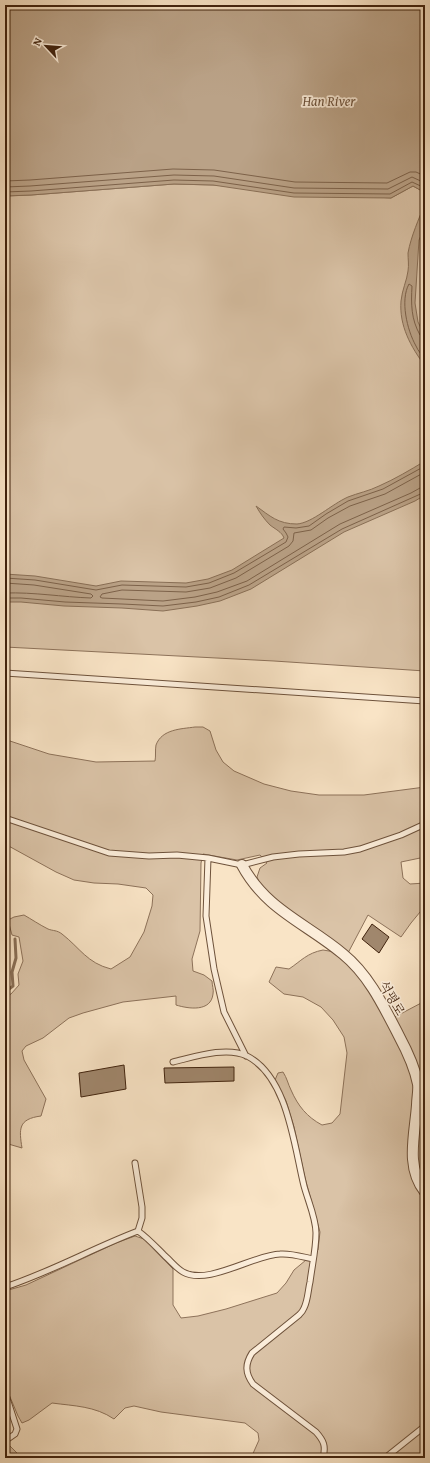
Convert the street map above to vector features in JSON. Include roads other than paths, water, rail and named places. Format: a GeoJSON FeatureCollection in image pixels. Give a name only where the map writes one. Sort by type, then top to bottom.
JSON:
{"type":"FeatureCollection","features":[{"type":"Feature","properties":{"kind":"street","name":"석평로"},"geometry":{"type":"LineString","coordinates":[[242,865],[248,877],[259,891],[272,903],[343,953],[354,963],[380,1001],[400,1038],[418,1085],[412,1155],[414,1170],[419,1184],[425,1192]]}},
{"type":"Feature","properties":{"kind":"lane"},"geometry":{"type":"LineString","coordinates":[[5,673],[425,701]]}},
{"type":"Feature","properties":{"kind":"lane"},"geometry":{"type":"LineString","coordinates":[[5,818],[109,853],[149,856],[177,855],[208,858],[242,865],[273,857],[344,852],[401,835],[425,824]]}},
{"type":"Feature","properties":{"kind":"lane"},"geometry":{"type":"LineString","coordinates":[[208,858],[206,916],[214,969],[224,1012],[246,1056]]}},
{"type":"Feature","properties":{"kind":"lane"},"geometry":{"type":"LineString","coordinates":[[172,1062],[220,1052],[233,1052],[246,1056],[264,1070],[274,1084],[291,1126],[316,1232],[306,1302],[304,1310],[299,1316],[252,1353],[248,1360],[246,1369],[248,1378],[253,1384],[316,1432],[323,1440],[323,1458]]}},
{"type":"Feature","properties":{"kind":"lane"},"geometry":{"type":"LineString","coordinates":[[135,1163],[142,1207],[142,1218],[138,1231]]}},
{"type":"Feature","properties":{"kind":"lane"},"geometry":{"type":"LineString","coordinates":[[138,1231],[148,1238],[176,1267],[183,1272],[192,1275],[204,1275],[280,1254],[313,1259]]}},
{"type":"Feature","properties":{"kind":"lane"},"geometry":{"type":"LineString","coordinates":[[5,1287],[25,1281],[138,1231]]}},
{"type":"Feature","properties":{"kind":"lane"},"geometry":{"type":"LineString","coordinates":[[5,1392],[17,1429],[14,1434],[5,1441]]}},
{"type":"Feature","properties":{"kind":"lane"},"geometry":{"type":"LineString","coordinates":[[386,1458],[425,1426]]}},
{"type":"Feature","properties":{"kind":"water","name":"Han River"},"geometry":{"type":"Polygon","coordinates":[[[5,5],[425,5],[425,196],[422,191],[413,186],[391,198],[294,197],[213,185],[174,184],[5,196],[5,5]]]}},
{"type":"Feature","properties":{"kind":"water"},"geometry":{"type":"Polygon","coordinates":[[[425,203],[425,227],[419,240],[415,303],[418,322],[425,336],[425,366],[411,344],[404,328],[401,301],[407,278],[409,247],[425,203]]]}},
{"type":"Feature","properties":{"kind":"water"},"geometry":{"type":"Polygon","coordinates":[[[425,461],[425,495],[415,501],[344,532],[251,589],[220,601],[163,611],[5,602],[5,574],[35,576],[96,586],[121,581],[186,583],[208,579],[232,570],[284,538],[280,532],[270,525],[256,506],[279,521],[290,524],[303,523],[316,517],[348,497],[385,483],[425,461]]]}},
{"type":"Feature","properties":{"kind":"waterway"},"geometry":{"type":"LineString","coordinates":[[5,992],[13,986],[12,972],[16,958],[15,939]]}}]}
